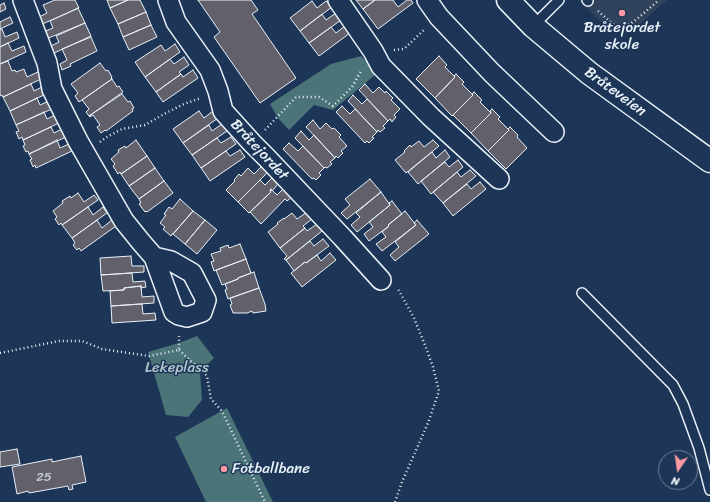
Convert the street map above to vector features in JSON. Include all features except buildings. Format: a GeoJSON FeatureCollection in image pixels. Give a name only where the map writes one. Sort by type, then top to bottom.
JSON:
{"type":"FeatureCollection","features":[{"type":"Feature","properties":{"kind":"main road","name":"Bråteveien"},"geometry":{"type":"LineString","coordinates":[[508,0],[534,26],[589,74],[710,161]]}},
{"type":"Feature","properties":{"kind":"street"},"geometry":{"type":"LineString","coordinates":[[23,0],[47,62],[52,90],[78,141],[124,221],[154,257],[174,312],[187,317],[202,312],[206,300],[192,273],[171,261],[154,257]]}},
{"type":"Feature","properties":{"kind":"street","name":"Bråtejordet"},"geometry":{"type":"LineString","coordinates":[[168,0],[176,22],[210,70],[218,91],[223,111],[252,144],[338,232],[381,280]]}},
{"type":"Feature","properties":{"kind":"street"},"geometry":{"type":"LineString","coordinates":[[338,0],[373,51],[381,66],[431,117],[500,179]]}},
{"type":"Feature","properties":{"kind":"street"},"geometry":{"type":"LineString","coordinates":[[428,0],[439,16],[492,73],[554,132]]}},
{"type":"Feature","properties":{"kind":"lane"},"geometry":{"type":"LineString","coordinates":[[534,26],[559,0]]}},
{"type":"Feature","properties":{"kind":"lane"},"geometry":{"type":"LineString","coordinates":[[582,294],[673,385],[683,404],[699,448],[710,490]]}},
{"type":"Feature","properties":{"kind":"path"},"geometry":{"type":"LineString","coordinates":[[588,0],[607,19],[618,27],[634,22],[659,0]]}},
{"type":"Feature","properties":{"kind":"path"},"geometry":{"type":"LineString","coordinates":[[252,144],[296,97],[318,98],[333,106],[352,87],[373,51],[404,49],[439,16]]}},
{"type":"Feature","properties":{"kind":"path"},"geometry":{"type":"LineString","coordinates":[[86,154],[105,138],[122,129],[145,125],[184,104],[218,91]]}},
{"type":"Feature","properties":{"kind":"path"},"geometry":{"type":"LineString","coordinates":[[381,280],[395,284],[414,318],[433,367],[439,391],[428,423],[402,482],[395,502]]}},
{"type":"Feature","properties":{"kind":"path"},"geometry":{"type":"LineString","coordinates":[[179,315],[179,350],[207,376],[211,399],[222,411],[265,502]]}},
{"type":"Feature","properties":{"kind":"path"},"geometry":{"type":"LineString","coordinates":[[0,353],[59,341],[82,341],[102,349],[149,356],[179,350]]}},
{"type":"Feature","properties":{"kind":"shaded area","name":"Bråtejordet skole"},"geometry":{"type":"Polygon","coordinates":[[[579,0],[667,0],[632,31],[624,34],[609,30],[579,0]]]}},
{"type":"Feature","properties":{"kind":"green space"},"geometry":{"type":"Polygon","coordinates":[[[361,56],[367,62],[375,75],[333,110],[314,105],[289,130],[278,118],[270,104],[331,64],[361,56]]]}},
{"type":"Feature","properties":{"kind":"green space","name":"Lekeplass"},"geometry":{"type":"Polygon","coordinates":[[[197,336],[214,358],[200,372],[202,400],[188,417],[166,415],[148,352],[197,336]]]}},
{"type":"Feature","properties":{"kind":"green space","name":"Fotballbane"},"geometry":{"type":"Polygon","coordinates":[[[227,408],[273,502],[206,502],[175,437],[227,408]]]}},
{"type":"Feature","properties":{"kind":"place","name":"Bråtejordet skole"},"geometry":{"type":"Point","coordinates":[622,13]}},
{"type":"Feature","properties":{"kind":"place","name":"Fotballbane"},"geometry":{"type":"Point","coordinates":[224,469]}}]}
